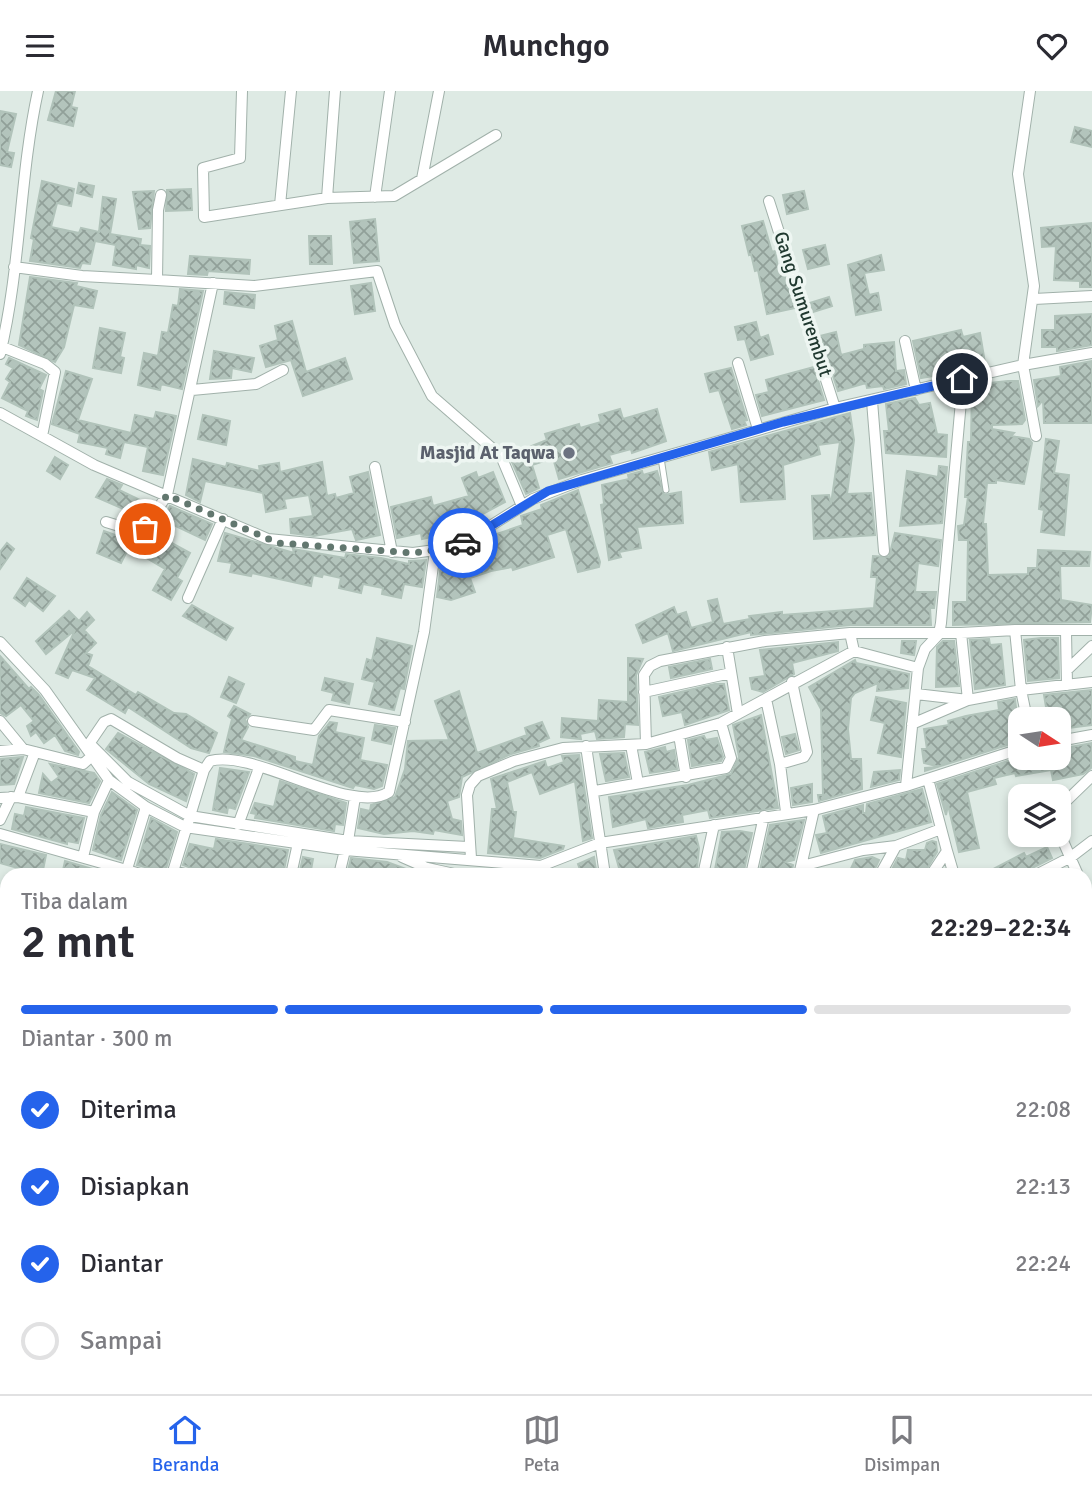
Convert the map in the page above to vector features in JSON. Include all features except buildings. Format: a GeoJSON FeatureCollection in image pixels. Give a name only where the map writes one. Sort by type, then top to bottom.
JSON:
{"type":"FeatureCollection","features":[{"type":"Feature","properties":{"kind":"street"},"geometry":{"type":"LineString","coordinates":[[38,91],[1,349],[45,364],[55,372],[41,436]]}},
{"type":"Feature","properties":{"kind":"street"},"geometry":{"type":"LineString","coordinates":[[242,91],[240,158],[203,168],[204,217],[327,198],[394,196],[496,135]]}},
{"type":"Feature","properties":{"kind":"street"},"geometry":{"type":"LineString","coordinates":[[280,205],[291,91]]}},
{"type":"Feature","properties":{"kind":"street"},"geometry":{"type":"LineString","coordinates":[[327,198],[335,91]]}},
{"type":"Feature","properties":{"kind":"street"},"geometry":{"type":"LineString","coordinates":[[375,197],[390,91]]}},
{"type":"Feature","properties":{"kind":"street"},"geometry":{"type":"LineString","coordinates":[[422,179],[439,91]]}},
{"type":"Feature","properties":{"kind":"street"},"geometry":{"type":"LineString","coordinates":[[1030,91],[1017,174],[1034,299],[1023,365],[1036,436]]}},
{"type":"Feature","properties":{"kind":"street"},"geometry":{"type":"LineString","coordinates":[[157,280],[158,210],[161,195]]}},
{"type":"Feature","properties":{"kind":"street","name":"Gang Sumurembut"},"geometry":{"type":"LineString","coordinates":[[769,201],[835,408]]}},
{"type":"Feature","properties":{"kind":"street"},"geometry":{"type":"LineString","coordinates":[[14,267],[82,277],[254,286],[377,271],[394,325],[432,396],[501,456],[522,506]]}},
{"type":"Feature","properties":{"kind":"street"},"geometry":{"type":"LineString","coordinates":[[106,522],[142,533],[167,495],[192,390],[213,283]]}},
{"type":"Feature","properties":{"kind":"street"},"geometry":{"type":"LineString","coordinates":[[1034,299],[1092,296]]}},
{"type":"Feature","properties":{"kind":"street"},"geometry":{"type":"LineString","coordinates":[[905,341],[916,390]]}},
{"type":"Feature","properties":{"kind":"street"},"geometry":{"type":"LineString","coordinates":[[0,413],[94,465],[278,543],[392,552],[435,551],[465,542],[548,491],[835,408],[1023,365],[1092,353]]}},
{"type":"Feature","properties":{"kind":"street"},"geometry":{"type":"LineString","coordinates":[[738,363],[758,429]]}},
{"type":"Feature","properties":{"kind":"street"},"geometry":{"type":"LineString","coordinates":[[192,390],[256,384],[283,370]]}},
{"type":"Feature","properties":{"kind":"street"},"geometry":{"type":"LineString","coordinates":[[906,786],[918,669],[927,645],[939,634],[962,379]]}},
{"type":"Feature","properties":{"kind":"street"},"geometry":{"type":"LineString","coordinates":[[872,401],[884,551]]}},
{"type":"Feature","properties":{"kind":"street"},"geometry":{"type":"LineString","coordinates":[[374,467],[392,552]]}},
{"type":"Feature","properties":{"kind":"street"},"geometry":{"type":"LineString","coordinates":[[188,598],[223,519]]}},
{"type":"Feature","properties":{"kind":"street"},"geometry":{"type":"LineString","coordinates":[[173,868],[204,770],[207,763],[217,759],[259,768],[355,797],[378,796],[389,792],[424,632],[435,551]]}},
{"type":"Feature","properties":{"kind":"street"},"geometry":{"type":"LineString","coordinates":[[1015,630],[1025,707]]}},
{"type":"Feature","properties":{"kind":"street"},"geometry":{"type":"LineString","coordinates":[[646,744],[645,673],[653,664],[727,647],[850,633],[939,634],[1092,630]]}},
{"type":"Feature","properties":{"kind":"street"},"geometry":{"type":"LineString","coordinates":[[1066,631],[1067,685]]}},
{"type":"Feature","properties":{"kind":"street"},"geometry":{"type":"LineString","coordinates":[[850,633],[854,651]]}},
{"type":"Feature","properties":{"kind":"street"},"geometry":{"type":"LineString","coordinates":[[961,633],[968,700]]}},
{"type":"Feature","properties":{"kind":"street"},"geometry":{"type":"LineString","coordinates":[[0,642],[45,689],[109,780],[146,807],[187,822],[347,845],[400,856],[427,868]]}},
{"type":"Feature","properties":{"kind":"street"},"geometry":{"type":"LineString","coordinates":[[1067,670],[1092,646]]}},
{"type":"Feature","properties":{"kind":"street"},"geometry":{"type":"LineString","coordinates":[[727,647],[738,714]]}},
{"type":"Feature","properties":{"kind":"street"},"geometry":{"type":"LineString","coordinates":[[470,853],[467,795],[476,778],[537,754],[586,746],[646,744],[721,723],[792,682],[854,651],[918,669]]}},
{"type":"Feature","properties":{"kind":"street"},"geometry":{"type":"LineString","coordinates":[[644,692],[731,673]]}},
{"type":"Feature","properties":{"kind":"street"},"geometry":{"type":"LineString","coordinates":[[780,764],[804,757],[807,751],[792,682]]}},
{"type":"Feature","properties":{"kind":"street"},"geometry":{"type":"LineString","coordinates":[[912,724],[968,700],[1021,690],[1092,682]]}},
{"type":"Feature","properties":{"kind":"street"},"geometry":{"type":"LineString","coordinates":[[916,694],[968,700]]}},
{"type":"Feature","properties":{"kind":"street"},"geometry":{"type":"LineString","coordinates":[[766,699],[780,764],[786,812]]}},
{"type":"Feature","properties":{"kind":"street"},"geometry":{"type":"LineString","coordinates":[[253,721],[312,730],[317,729],[329,710],[405,722]]}},
{"type":"Feature","properties":{"kind":"street"},"geometry":{"type":"LineString","coordinates":[[0,751],[23,749],[83,764],[104,722],[111,719],[177,758],[204,770]]}},
{"type":"Feature","properties":{"kind":"street"},"geometry":{"type":"LineString","coordinates":[[0,721],[23,749]]}},
{"type":"Feature","properties":{"kind":"street"},"geometry":{"type":"LineString","coordinates":[[595,791],[724,770],[729,766],[731,758],[721,723]]}},
{"type":"Feature","properties":{"kind":"street"},"geometry":{"type":"LineString","coordinates":[[679,735],[686,777]]}},
{"type":"Feature","properties":{"kind":"street"},"geometry":{"type":"LineString","coordinates":[[1071,739],[1092,735]]}},
{"type":"Feature","properties":{"kind":"street"},"geometry":{"type":"LineString","coordinates":[[631,745],[638,783]]}},
{"type":"Feature","properties":{"kind":"street"},"geometry":{"type":"LineString","coordinates":[[586,746],[595,791],[604,868]]}},
{"type":"Feature","properties":{"kind":"street"},"geometry":{"type":"LineString","coordinates":[[89,750],[128,782],[187,822],[238,825],[283,836],[298,843],[470,853],[544,868]]}},
{"type":"Feature","properties":{"kind":"street"},"geometry":{"type":"LineString","coordinates":[[0,820],[35,752]]}},
{"type":"Feature","properties":{"kind":"street"},"geometry":{"type":"LineString","coordinates":[[555,868],[600,843],[786,812],[814,810],[906,786],[1008,753]]}},
{"type":"Feature","properties":{"kind":"street"},"geometry":{"type":"LineString","coordinates":[[238,825],[259,768]]}},
{"type":"Feature","properties":{"kind":"street"},"geometry":{"type":"LineString","coordinates":[[1071,796],[1092,776]]}},
{"type":"Feature","properties":{"kind":"street"},"geometry":{"type":"LineString","coordinates":[[928,779],[952,868]]}},
{"type":"Feature","properties":{"kind":"street"},"geometry":{"type":"LineString","coordinates":[[83,857],[94,812],[109,780]]}},
{"type":"Feature","properties":{"kind":"street"},"geometry":{"type":"LineString","coordinates":[[10,797],[94,812]]}},
{"type":"Feature","properties":{"kind":"street"},"geometry":{"type":"LineString","coordinates":[[341,868],[355,797]]}},
{"type":"Feature","properties":{"kind":"street"},"geometry":{"type":"LineString","coordinates":[[127,868],[146,807]]}},
{"type":"Feature","properties":{"kind":"street"},"geometry":{"type":"LineString","coordinates":[[802,868],[814,810]]}},
{"type":"Feature","properties":{"kind":"street"},"geometry":{"type":"LineString","coordinates":[[753,868],[764,816]]}},
{"type":"Feature","properties":{"kind":"street"},"geometry":{"type":"LineString","coordinates":[[705,868],[714,825]]}},
{"type":"Feature","properties":{"kind":"street"},"geometry":{"type":"LineString","coordinates":[[809,868],[863,849],[895,846],[941,829]]}},
{"type":"Feature","properties":{"kind":"street"},"geometry":{"type":"LineString","coordinates":[[0,834],[123,868]]}},
{"type":"Feature","properties":{"kind":"street"},"geometry":{"type":"LineString","coordinates":[[1050,868],[1071,857],[1092,841]]}},
{"type":"Feature","properties":{"kind":"street"},"geometry":{"type":"LineString","coordinates":[[293,868],[298,843]]}},
{"type":"Feature","properties":{"kind":"street"},"geometry":{"type":"LineString","coordinates":[[884,868],[895,846]]}},
{"type":"Feature","properties":{"kind":"street"},"geometry":{"type":"LineString","coordinates":[[1066,847],[1075,868]]}},
{"type":"Feature","properties":{"kind":"street"},"geometry":{"type":"LineString","coordinates":[[936,868],[947,851]]}},
{"type":"Feature","properties":{"kind":"street"},"geometry":{"type":"LineString","coordinates":[[400,856],[470,853]]}},
{"type":"Feature","properties":{"kind":"lane"},"geometry":{"type":"LineString","coordinates":[[661,458],[666,490]]}},
{"type":"Feature","properties":{"kind":"way so far"},"geometry":{"type":"LineString","coordinates":[[145,529],[167,495],[278,543],[413,553],[435,551],[463,543]]}},
{"type":"Feature","properties":{"kind":"place","name":"Masjid At Taqwa"},"geometry":{"type":"Point","coordinates":[569,453]}},
{"type":"Feature","properties":{"kind":"route"},"geometry":{"type":"LineString","coordinates":[[463,543],[548,491],[783,422],[962,379]]}}]}
